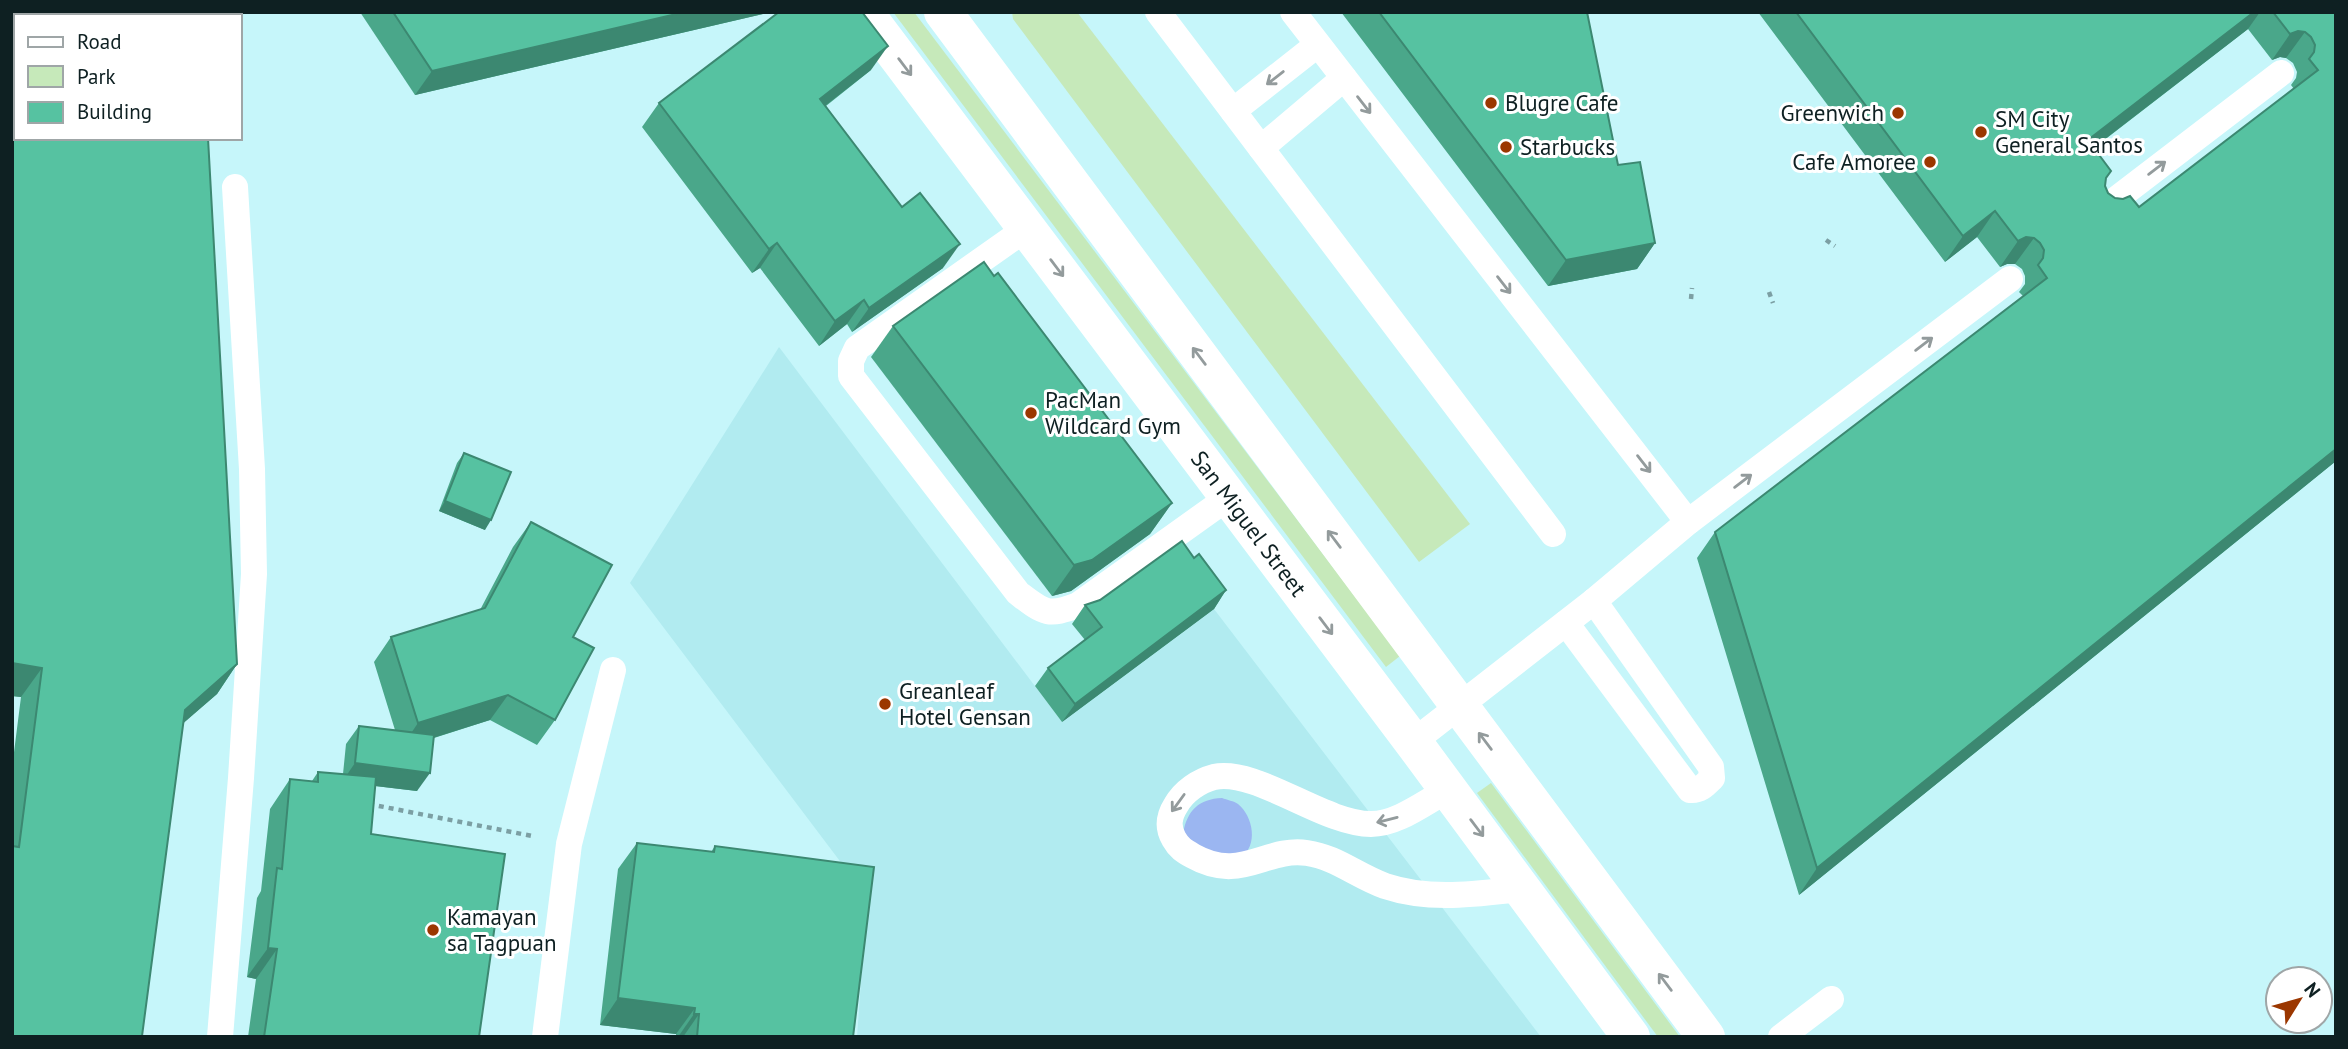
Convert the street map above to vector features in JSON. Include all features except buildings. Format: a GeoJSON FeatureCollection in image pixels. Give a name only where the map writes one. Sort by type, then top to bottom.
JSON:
{"type":"FeatureCollection","features":[{"type":"Feature","properties":{"kind":"street","name":"San Miguel Street"},"geometry":{"type":"LineString","coordinates":[[864,12],[1413,742],[1631,1037]]}},
{"type":"Feature","properties":{"kind":"street"},"geometry":{"type":"LineString","coordinates":[[950,18],[1706,1037]]}},
{"type":"Feature","properties":{"kind":"lane"},"geometry":{"type":"LineString","coordinates":[[1158,12],[1553,534]]}},
{"type":"Feature","properties":{"kind":"lane"},"geometry":{"type":"LineString","coordinates":[[1293,12],[1688,522]]}},
{"type":"Feature","properties":{"kind":"lane"},"geometry":{"type":"LineString","coordinates":[[1233,111],[1317,45]]}},
{"type":"Feature","properties":{"kind":"lane"},"geometry":{"type":"LineString","coordinates":[[2102,209],[2281,73]]}},
{"type":"Feature","properties":{"kind":"lane"},"geometry":{"type":"LineString","coordinates":[[1261,148],[1344,78]]}},
{"type":"Feature","properties":{"kind":"lane"},"geometry":{"type":"LineString","coordinates":[[220,1037],[242,778],[254,574],[252,469],[235,187]]}},
{"type":"Feature","properties":{"kind":"lane"},"geometry":{"type":"LineString","coordinates":[[1027,229],[857,348],[851,361],[851,376],[1017,593],[1041,611],[1061,612],[1078,605],[1228,497]]}},
{"type":"Feature","properties":{"kind":"lane"},"geometry":{"type":"LineString","coordinates":[[1413,742],[1594,601],[1688,522],[2010,279]]}},
{"type":"Feature","properties":{"kind":"lane"},"geometry":{"type":"LineString","coordinates":[[1566,623],[1689,790],[1696,791],[1701,788],[1712,778],[1711,767],[1594,601]]}},
{"type":"Feature","properties":{"kind":"lane"},"geometry":{"type":"LineString","coordinates":[[545,1037],[569,844],[613,670]]}},
{"type":"Feature","properties":{"kind":"lane"},"geometry":{"type":"LineString","coordinates":[[1448,790],[1399,818],[1372,824],[1345,819],[1316,809],[1258,784],[1215,777],[1194,786],[1180,798],[1170,816],[1171,832],[1179,848],[1209,864],[1219,866],[1237,866],[1284,854],[1304,852],[1330,858],[1383,885],[1415,893],[1458,896],[1521,889]]}},
{"type":"Feature","properties":{"kind":"lane"},"geometry":{"type":"LineString","coordinates":[[1781,1037],[1831,999]]}},
{"type":"Feature","properties":{"kind":"path"},"geometry":{"type":"LineString","coordinates":[[1826,240],[1835,246]]}},
{"type":"Feature","properties":{"kind":"path"},"geometry":{"type":"LineString","coordinates":[[1691,299],[1692,288]]}},
{"type":"Feature","properties":{"kind":"path"},"geometry":{"type":"LineString","coordinates":[[1769,292],[1773,303]]}},
{"type":"Feature","properties":{"kind":"path"},"geometry":{"type":"LineString","coordinates":[[364,803],[569,844]]}},
{"type":"Feature","properties":{"kind":"shaded area","name":"Greanleaf Hotel Gensan"},"geometry":{"type":"Polygon","coordinates":[[[779,347],[1062,722],[1214,609],[1541,1037],[857,1037],[867,897],[630,583],[779,347]]]}},
{"type":"Feature","properties":{"kind":"green space"},"geometry":{"type":"Polygon","coordinates":[[[893,12],[914,12],[1400,656],[1386,667],[893,12]]]}},
{"type":"Feature","properties":{"kind":"green space"},"geometry":{"type":"Polygon","coordinates":[[[1012,12],[1077,12],[1470,524],[1419,562],[1013,19],[1012,12]]]}},
{"type":"Feature","properties":{"kind":"green space"},"geometry":{"type":"Polygon","coordinates":[[[1491,783],[1680,1037],[1658,1037],[1477,793],[1491,783]]]}},
{"type":"Feature","properties":{"kind":"water"},"geometry":{"type":"Polygon","coordinates":[[[1222,798],[1243,809],[1250,823],[1252,839],[1246,853],[1240,858],[1213,866],[1183,834],[1195,807],[1222,798]]]}},
{"type":"Feature","properties":{"kind":"place","name":"Blugre Cafe"},"geometry":{"type":"Point","coordinates":[1491,103]}},
{"type":"Feature","properties":{"kind":"place","name":"Greenwich"},"geometry":{"type":"Point","coordinates":[1898,113]}},
{"type":"Feature","properties":{"kind":"place","name":"SM City General Santos"},"geometry":{"type":"Point","coordinates":[1981,132]}},
{"type":"Feature","properties":{"kind":"place","name":"Starbucks"},"geometry":{"type":"Point","coordinates":[1506,147]}},
{"type":"Feature","properties":{"kind":"place","name":"Cafe Amoree"},"geometry":{"type":"Point","coordinates":[1930,162]}},
{"type":"Feature","properties":{"kind":"place","name":"PacMan Wildcard Gym"},"geometry":{"type":"Point","coordinates":[1031,413]}},
{"type":"Feature","properties":{"kind":"place","name":"Greanleaf Hotel Gensan"},"geometry":{"type":"Point","coordinates":[885,704]}},
{"type":"Feature","properties":{"kind":"place","name":"Kamayan sa Tagpuan"},"geometry":{"type":"Point","coordinates":[433,930]}}]}
